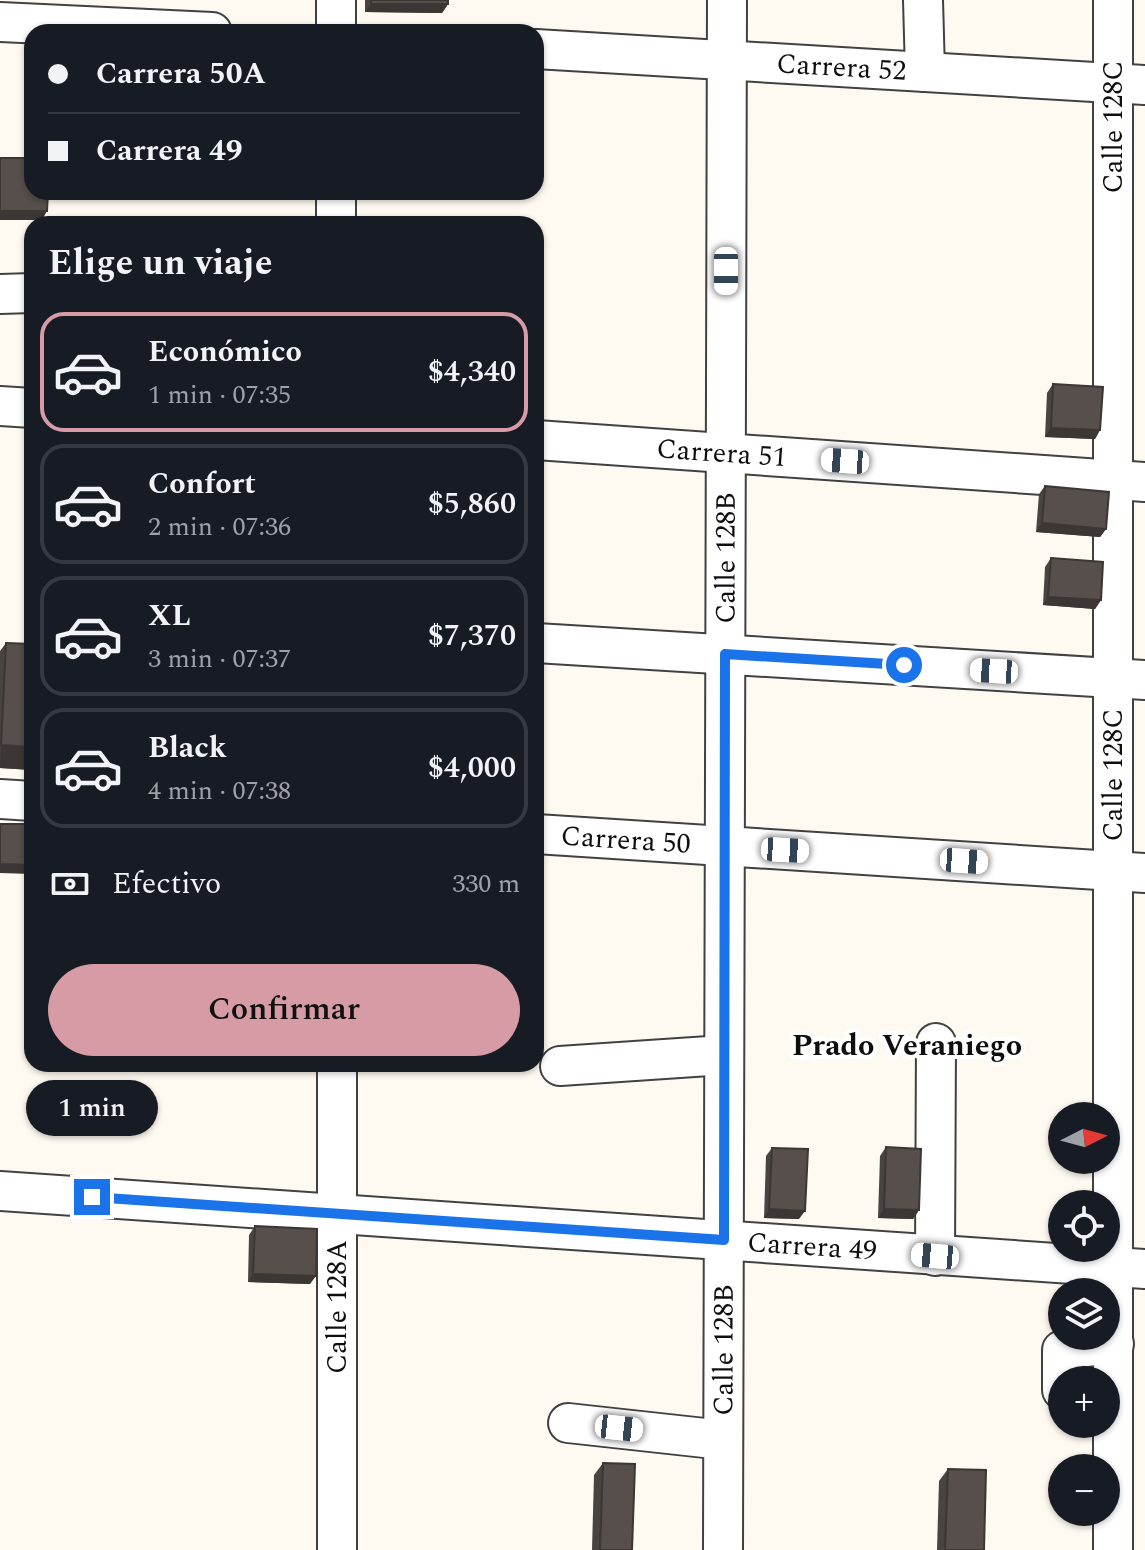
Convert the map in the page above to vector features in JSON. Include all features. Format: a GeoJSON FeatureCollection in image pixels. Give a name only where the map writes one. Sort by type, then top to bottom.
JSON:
{"type":"FeatureCollection","features":[{"type":"Feature","properties":{"kind":"street"},"geometry":{"type":"LineString","coordinates":[[336,0],[336,24]]}},
{"type":"Feature","properties":{"kind":"street","name":"Calle 128B"},"geometry":{"type":"LineString","coordinates":[[723,1550],[727,0]]}},
{"type":"Feature","properties":{"kind":"street"},"geometry":{"type":"LineString","coordinates":[[923,0],[925,72]]}},
{"type":"Feature","properties":{"kind":"street","name":"Calle 128C"},"geometry":{"type":"LineString","coordinates":[[1113,0],[1129,84],[1129,1268],[1120,1314]]}},
{"type":"Feature","properties":{"kind":"street"},"geometry":{"type":"LineString","coordinates":[[0,22],[140,14],[180,24]]}},
{"type":"Feature","properties":{"kind":"street","name":"Carrera 52"},"geometry":{"type":"LineString","coordinates":[[544,49],[1129,84]]}},
{"type":"Feature","properties":{"kind":"street"},"geometry":{"type":"LineString","coordinates":[[0,294],[24,293]]}},
{"type":"Feature","properties":{"kind":"street"},"geometry":{"type":"LineString","coordinates":[[0,406],[24,408]]}},
{"type":"Feature","properties":{"kind":"street","name":"Carrera 51"},"geometry":{"type":"LineString","coordinates":[[544,441],[1129,481]]}},
{"type":"Feature","properties":{"kind":"street"},"geometry":{"type":"LineString","coordinates":[[544,643],[1129,679]]}},
{"type":"Feature","properties":{"kind":"street"},"geometry":{"type":"LineString","coordinates":[[0,799],[24,800]]}},
{"type":"Feature","properties":{"kind":"street","name":"Carrera 50"},"geometry":{"type":"LineString","coordinates":[[544,835],[1129,872]]}},
{"type":"Feature","properties":{"kind":"street"},"geometry":{"type":"LineString","coordinates":[[935,1256],[936,1043]]}},
{"type":"Feature","properties":{"kind":"street"},"geometry":{"type":"LineString","coordinates":[[560,1066],[724,1055]]}},
{"type":"Feature","properties":{"kind":"street","name":"Calle 128A"},"geometry":{"type":"LineString","coordinates":[[337,1072],[337,1550]]}},
{"type":"Feature","properties":{"kind":"street","name":"Carrera 49"},"geometry":{"type":"LineString","coordinates":[[0,1191],[1129,1268]]}},
{"type":"Feature","properties":{"kind":"street"},"geometry":{"type":"LineString","coordinates":[[568,1423],[723,1440]]}},
{"type":"Feature","properties":{"kind":"street","name":"Calle 128C"},"geometry":{"type":"LineString","coordinates":[[1111,1438],[1113,1550]]}},
{"type":"Feature","properties":{"kind":"building"},"geometry":{"type":"Polygon","coordinates":[[[371,0],[448,0],[448,4],[371,4],[371,0]]]}},
{"type":"Feature","properties":{"kind":"building"},"geometry":{"type":"Polygon","coordinates":[[[0,158],[24,158],[24,200],[48,200],[47,211],[0,211],[0,158]]]}},
{"type":"Feature","properties":{"kind":"building"},"geometry":{"type":"Polygon","coordinates":[[[1053,384],[1103,387],[1100,430],[1051,428],[1053,384]]]}},
{"type":"Feature","properties":{"kind":"building"},"geometry":{"type":"Polygon","coordinates":[[[1045,486],[1109,492],[1106,529],[1042,523],[1045,486]]]}},
{"type":"Feature","properties":{"kind":"building"},"geometry":{"type":"Polygon","coordinates":[[[1051,558],[1103,562],[1101,600],[1048,597],[1051,558]]]}},
{"type":"Feature","properties":{"kind":"building"},"geometry":{"type":"Polygon","coordinates":[[[6,643],[24,644],[24,746],[1,745],[6,643]]]}},
{"type":"Feature","properties":{"kind":"building"},"geometry":{"type":"Polygon","coordinates":[[[0,824],[24,824],[24,865],[0,864],[0,824]]]}},
{"type":"Feature","properties":{"kind":"building"},"geometry":{"type":"Polygon","coordinates":[[[886,1147],[921,1149],[919,1210],[884,1209],[886,1147]]]}},
{"type":"Feature","properties":{"kind":"building"},"geometry":{"type":"Polygon","coordinates":[[[772,1148],[808,1149],[805,1211],[769,1209],[772,1148]]]}},
{"type":"Feature","properties":{"kind":"building"},"geometry":{"type":"Polygon","coordinates":[[[255,1226],[317,1229],[316,1276],[253,1274],[255,1226]]]}},
{"type":"Feature","properties":{"kind":"building"},"geometry":{"type":"Polygon","coordinates":[[[603,1463],[635,1464],[632,1550],[600,1550],[603,1463]]]}},
{"type":"Feature","properties":{"kind":"building"},"geometry":{"type":"Polygon","coordinates":[[[948,1469],[986,1470],[984,1550],[945,1550],[948,1469]]]}},
{"type":"Feature","properties":{"kind":"district","name":"Prado Veraniego"},"geometry":{"type":"Point","coordinates":[907,1046]}},
{"type":"Feature","properties":{"kind":"route"},"geometry":{"type":"LineString","coordinates":[[92,1197],[724,1240],[725,654],[904,665]]}}]}
